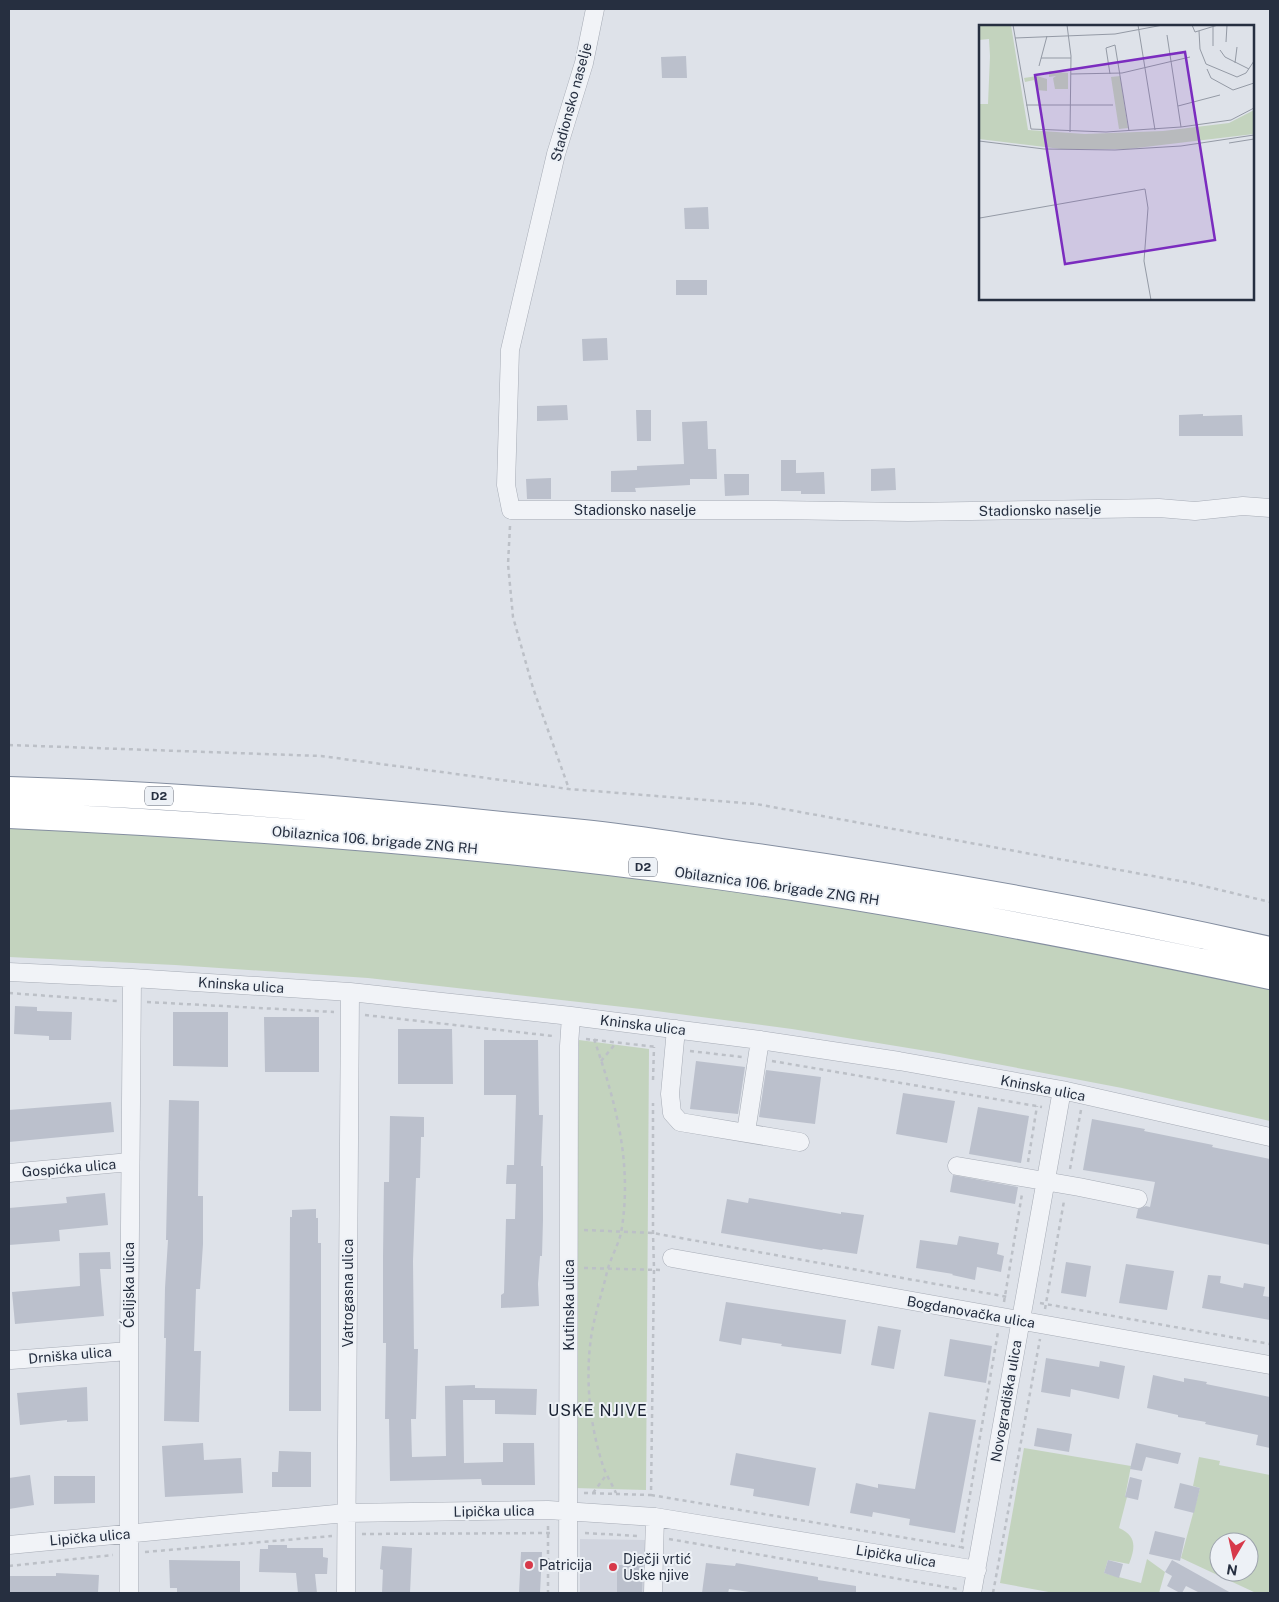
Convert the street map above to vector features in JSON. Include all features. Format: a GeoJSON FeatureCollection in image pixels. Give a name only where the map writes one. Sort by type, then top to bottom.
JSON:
{"type":"FeatureCollection","features":[{"type":"Feature","properties":{"kind":"highway","name":"Obilaznica 106. brigade ZNG RH"},"geometry":{"type":"LineString","coordinates":[[9,790],[215,799],[308,806],[585,833],[813,864],[929,883],[1185,931],[1270,950]]}},
{"type":"Feature","properties":{"kind":"highway","name":"Obilaznica 106. brigade ZNG RH"},"geometry":{"type":"LineString","coordinates":[[9,815],[155,822],[454,845],[709,875],[882,902],[1027,928],[1270,976]]}},
{"type":"Feature","properties":{"kind":"street","name":"Stadionsko naselje"},"geometry":{"type":"LineString","coordinates":[[596,9],[584,63],[556,154],[510,350],[506,485],[511,510],[908,512],[1159,508],[1195,511],[1243,506],[1270,508]]}},
{"type":"Feature","properties":{"kind":"street","name":"Kninska ulica"},"geometry":{"type":"LineString","coordinates":[[9,972],[350,992],[676,1029],[760,1040],[1062,1090],[1270,1137]]}},
{"type":"Feature","properties":{"kind":"street","name":"Ćelijska ulica"},"geometry":{"type":"LineString","coordinates":[[130,1593],[129,1350],[132,978]]}},
{"type":"Feature","properties":{"kind":"street","name":"Vatrogasna ulica"},"geometry":{"type":"LineString","coordinates":[[346,1593],[350,992]]}},
{"type":"Feature","properties":{"kind":"street","name":"Kutinska ulica"},"geometry":{"type":"LineString","coordinates":[[568,1593],[569,1037],[571,1016]]}},
{"type":"Feature","properties":{"kind":"street"},"geometry":{"type":"LineString","coordinates":[[676,1029],[670,1094],[672,1112],[680,1122],[800,1142]]}},
{"type":"Feature","properties":{"kind":"street"},"geometry":{"type":"LineString","coordinates":[[746,1132],[760,1040]]}},
{"type":"Feature","properties":{"kind":"street","name":"Novogradiška ulica"},"geometry":{"type":"LineString","coordinates":[[973,1593],[1062,1090]]}},
{"type":"Feature","properties":{"kind":"street","name":"Gospićka ulica"},"geometry":{"type":"LineString","coordinates":[[9,1173],[130,1162]]}},
{"type":"Feature","properties":{"kind":"street"},"geometry":{"type":"LineString","coordinates":[[957,1166],[1138,1199]]}},
{"type":"Feature","properties":{"kind":"street","name":"Bogdanovačka ulica"},"geometry":{"type":"LineString","coordinates":[[672,1258],[1270,1365]]}},
{"type":"Feature","properties":{"kind":"street","name":"Drniška ulica"},"geometry":{"type":"LineString","coordinates":[[11,1360],[129,1350]]}},
{"type":"Feature","properties":{"kind":"street","name":"Lipička ulica"},"geometry":{"type":"LineString","coordinates":[[9,1545],[346,1513],[548,1510],[655,1517],[977,1570]]}},
{"type":"Feature","properties":{"kind":"street"},"geometry":{"type":"LineString","coordinates":[[653,1593],[655,1517]]}},
{"type":"Feature","properties":{"kind":"path"},"geometry":{"type":"LineString","coordinates":[[511,510],[508,564],[513,617],[533,688],[569,789]]}},
{"type":"Feature","properties":{"kind":"path"},"geometry":{"type":"LineString","coordinates":[[9,744],[321,756],[569,789],[756,804],[1191,883],[1270,902]]}},
{"type":"Feature","properties":{"kind":"path"},"geometry":{"type":"LineString","coordinates":[[9,993],[131,1002],[349,1013],[594,1039],[673,1050],[757,1058],[1058,1110],[1081,1110],[993,1593]]}},
{"type":"Feature","properties":{"kind":"path"},"geometry":{"type":"LineString","coordinates":[[594,1039],[617,1114],[624,1156],[624,1195],[621,1232],[608,1268],[591,1337],[588,1369],[595,1433],[603,1467],[616,1493]]}},
{"type":"Feature","properties":{"kind":"path"},"geometry":{"type":"LineString","coordinates":[[601,1062],[616,1042]]}},
{"type":"Feature","properties":{"kind":"path"},"geometry":{"type":"LineString","coordinates":[[653,1086],[654,1047]]}},
{"type":"Feature","properties":{"kind":"path"},"geometry":{"type":"LineString","coordinates":[[568,1493],[651,1495],[654,1269],[653,1096]]}},
{"type":"Feature","properties":{"kind":"path"},"geometry":{"type":"LineString","coordinates":[[569,1230],[653,1234],[1270,1344]]}},
{"type":"Feature","properties":{"kind":"path"},"geometry":{"type":"LineString","coordinates":[[593,1493],[607,1474]]}},
{"type":"Feature","properties":{"kind":"path"},"geometry":{"type":"LineString","coordinates":[[548,1510],[548,1593]]}},
{"type":"Feature","properties":{"kind":"path"},"geometry":{"type":"LineString","coordinates":[[9,1566],[346,1534],[568,1533],[653,1536],[973,1593]]}},
{"type":"Feature","properties":{"kind":"shaded area","name":"Dječji vrtić Uske njive"},"geometry":{"type":"Polygon","coordinates":[[[580,1539],[646,1540],[646,1593],[580,1593],[580,1539]]]}},
{"type":"Feature","properties":{"kind":"green space"},"geometry":{"type":"Polygon","coordinates":[[[9,826],[441,853],[786,895],[1270,986],[1270,1121],[1122,1088],[939,1053],[792,1029],[641,1009],[368,978],[175,965],[9,957],[9,826]]]}},
{"type":"Feature","properties":{"kind":"green space"},"geometry":{"type":"Polygon","coordinates":[[[579,1040],[649,1049],[646,1490],[574,1488],[579,1040]]]}},
{"type":"Feature","properties":{"kind":"green space"},"geometry":{"type":"Polygon","coordinates":[[[1024,1448],[1131,1466],[1125,1497],[1127,1497],[1119,1528],[1129,1534],[1133,1542],[1133,1552],[1129,1564],[1108,1560],[1104,1573],[1141,1583],[1147,1559],[1165,1572],[1159,1593],[1054,1593],[1000,1583],[1024,1448]]]}},
{"type":"Feature","properties":{"kind":"green space"},"geometry":{"type":"Polygon","coordinates":[[[1199,1457],[1220,1461],[1219,1465],[1270,1475],[1270,1593],[1256,1593],[1232,1582],[1259,1582],[1259,1532],[1209,1532],[1209,1571],[1181,1558],[1200,1488],[1193,1486],[1199,1457]]]}},
{"type":"Feature","properties":{"kind":"building"},"geometry":{"type":"Polygon","coordinates":[[[686,56],[687,78],[662,78],[661,57],[686,56]]]}},
{"type":"Feature","properties":{"kind":"building"},"geometry":{"type":"Polygon","coordinates":[[[708,207],[709,229],[685,229],[684,208],[708,207]]]}},
{"type":"Feature","properties":{"kind":"building"},"geometry":{"type":"Polygon","coordinates":[[[676,280],[707,280],[707,295],[676,295],[676,280]]]}},
{"type":"Feature","properties":{"kind":"building"},"geometry":{"type":"Polygon","coordinates":[[[607,338],[608,360],[583,361],[582,339],[607,338]]]}},
{"type":"Feature","properties":{"kind":"building"},"geometry":{"type":"Polygon","coordinates":[[[567,405],[568,420],[537,421],[537,406],[567,405]]]}},
{"type":"Feature","properties":{"kind":"building"},"geometry":{"type":"Polygon","coordinates":[[[636,410],[651,410],[651,441],[637,441],[636,410]]]}},
{"type":"Feature","properties":{"kind":"building"},"geometry":{"type":"Polygon","coordinates":[[[1203,414],[1203,416],[1242,415],[1243,436],[1179,436],[1179,415],[1203,414]]]}},
{"type":"Feature","properties":{"kind":"building"},"geometry":{"type":"Polygon","coordinates":[[[707,421],[708,449],[716,449],[717,479],[690,479],[690,485],[635,488],[636,492],[611,492],[611,471],[637,470],[637,466],[684,464],[682,422],[707,421]]]}},
{"type":"Feature","properties":{"kind":"building"},"geometry":{"type":"Polygon","coordinates":[[[781,460],[796,460],[796,473],[824,472],[825,494],[801,494],[801,491],[781,491],[781,460]]]}},
{"type":"Feature","properties":{"kind":"building"},"geometry":{"type":"Polygon","coordinates":[[[895,468],[896,490],[871,491],[871,469],[895,468]]]}},
{"type":"Feature","properties":{"kind":"building"},"geometry":{"type":"Polygon","coordinates":[[[724,474],[749,474],[749,495],[725,496],[724,474]]]}},
{"type":"Feature","properties":{"kind":"building"},"geometry":{"type":"Polygon","coordinates":[[[551,478],[551,499],[527,499],[526,479],[551,478]]]}},
{"type":"Feature","properties":{"kind":"building"},"geometry":{"type":"Polygon","coordinates":[[[15,1006],[37,1007],[37,1011],[72,1012],[71,1040],[49,1040],[49,1036],[14,1034],[15,1006]]]}},
{"type":"Feature","properties":{"kind":"building"},"geometry":{"type":"Polygon","coordinates":[[[173,1012],[228,1012],[228,1067],[173,1066],[173,1012]]]}},
{"type":"Feature","properties":{"kind":"building"},"geometry":{"type":"Polygon","coordinates":[[[264,1017],[319,1017],[319,1072],[265,1072],[264,1017]]]}},
{"type":"Feature","properties":{"kind":"building"},"geometry":{"type":"Polygon","coordinates":[[[398,1029],[452,1029],[453,1084],[398,1084],[398,1029]]]}},
{"type":"Feature","properties":{"kind":"building"},"geometry":{"type":"Polygon","coordinates":[[[484,1040],[538,1040],[539,1115],[543,1115],[541,1166],[543,1166],[543,1220],[542,1256],[540,1256],[538,1284],[539,1306],[501,1308],[501,1295],[504,1293],[506,1219],[515,1219],[516,1184],[506,1184],[507,1165],[514,1165],[516,1095],[484,1095],[484,1040]]]}},
{"type":"Feature","properties":{"kind":"building"},"geometry":{"type":"Polygon","coordinates":[[[696,1061],[745,1067],[738,1114],[690,1109],[696,1061]]]}},
{"type":"Feature","properties":{"kind":"building"},"geometry":{"type":"Polygon","coordinates":[[[766,1070],[821,1077],[815,1124],[759,1117],[766,1070]]]}},
{"type":"Feature","properties":{"kind":"building"},"geometry":{"type":"Polygon","coordinates":[[[903,1093],[955,1101],[947,1143],[896,1134],[903,1093]]]}},
{"type":"Feature","properties":{"kind":"building"},"geometry":{"type":"Polygon","coordinates":[[[169,1100],[199,1101],[198,1196],[203,1196],[203,1244],[200,1289],[196,1289],[194,1351],[201,1351],[199,1422],[164,1421],[169,1100]]]}},
{"type":"Feature","properties":{"kind":"building"},"geometry":{"type":"Polygon","coordinates":[[[111,1102],[114,1132],[9,1142],[9,1110],[111,1102]]]}},
{"type":"Feature","properties":{"kind":"building"},"geometry":{"type":"Polygon","coordinates":[[[978,1107],[1029,1116],[1021,1163],[969,1154],[978,1107]]]}},
{"type":"Feature","properties":{"kind":"building"},"geometry":{"type":"Polygon","coordinates":[[[390,1116],[424,1117],[424,1137],[421,1137],[420,1178],[416,1178],[413,1261],[414,1349],[418,1349],[416,1419],[411,1419],[412,1457],[446,1456],[445,1386],[475,1385],[475,1388],[537,1389],[536,1415],[495,1414],[495,1400],[463,1400],[464,1463],[503,1462],[503,1443],[534,1443],[535,1485],[482,1485],[481,1479],[390,1481],[389,1419],[385,1419],[386,1343],[383,1343],[383,1256],[384,1182],[389,1182],[390,1116]]]}},
{"type":"Feature","properties":{"kind":"building"},"geometry":{"type":"Polygon","coordinates":[[[1092,1119],[1145,1129],[1144,1131],[1270,1159],[1270,1245],[1136,1218],[1138,1209],[1146,1206],[1150,1207],[1155,1182],[1083,1170],[1092,1119]]]}},
{"type":"Feature","properties":{"kind":"building"},"geometry":{"type":"Polygon","coordinates":[[[953,1175],[1018,1187],[1015,1204],[950,1192],[953,1175]]]}},
{"type":"Feature","properties":{"kind":"building"},"geometry":{"type":"Polygon","coordinates":[[[105,1193],[108,1225],[59,1230],[60,1241],[9,1245],[9,1208],[67,1203],[66,1197],[105,1193]]]}},
{"type":"Feature","properties":{"kind":"building"},"geometry":{"type":"Polygon","coordinates":[[[749,1198],[841,1214],[841,1212],[864,1215],[857,1254],[721,1233],[727,1199],[748,1203],[749,1198]]]}},
{"type":"Feature","properties":{"kind":"building"},"geometry":{"type":"Polygon","coordinates":[[[316,1209],[318,1243],[321,1243],[321,1411],[289,1411],[290,1217],[292,1217],[292,1210],[316,1209]]]}},
{"type":"Feature","properties":{"kind":"building"},"geometry":{"type":"Polygon","coordinates":[[[959,1236],[999,1243],[997,1254],[1004,1256],[1001,1272],[977,1267],[975,1280],[916,1268],[920,1240],[957,1245],[959,1236]]]}},
{"type":"Feature","properties":{"kind":"building"},"geometry":{"type":"Polygon","coordinates":[[[110,1252],[111,1269],[100,1269],[104,1316],[15,1324],[12,1292],[80,1286],[79,1253],[110,1252]]]}},
{"type":"Feature","properties":{"kind":"building"},"geometry":{"type":"Polygon","coordinates":[[[1066,1262],[1091,1266],[1086,1297],[1061,1293],[1066,1262]]]}},
{"type":"Feature","properties":{"kind":"building"},"geometry":{"type":"Polygon","coordinates":[[[1126,1264],[1174,1271],[1167,1310],[1119,1303],[1126,1264]]]}},
{"type":"Feature","properties":{"kind":"building"},"geometry":{"type":"Polygon","coordinates":[[[1208,1275],[1221,1276],[1220,1283],[1243,1288],[1244,1283],[1265,1287],[1263,1296],[1270,1297],[1270,1320],[1202,1308],[1208,1275]]]}},
{"type":"Feature","properties":{"kind":"building"},"geometry":{"type":"Polygon","coordinates":[[[726,1302],[846,1320],[841,1354],[781,1346],[782,1344],[742,1338],[741,1345],[719,1341],[726,1302]]]}},
{"type":"Feature","properties":{"kind":"building"},"geometry":{"type":"Polygon","coordinates":[[[878,1326],[901,1330],[894,1369],[871,1365],[878,1326]]]}},
{"type":"Feature","properties":{"kind":"building"},"geometry":{"type":"Polygon","coordinates":[[[950,1339],[992,1346],[986,1383],[944,1376],[950,1339]]]}},
{"type":"Feature","properties":{"kind":"building"},"geometry":{"type":"Polygon","coordinates":[[[1046,1358],[1099,1367],[1100,1361],[1125,1366],[1119,1399],[1071,1389],[1070,1397],[1041,1392],[1046,1358]]]}},
{"type":"Feature","properties":{"kind":"building"},"geometry":{"type":"Polygon","coordinates":[[[1153,1375],[1184,1382],[1184,1378],[1207,1382],[1206,1384],[1270,1397],[1270,1448],[1256,1445],[1258,1435],[1205,1424],[1206,1422],[1178,1417],[1178,1415],[1147,1408],[1153,1375]]]}},
{"type":"Feature","properties":{"kind":"building"},"geometry":{"type":"Polygon","coordinates":[[[87,1387],[88,1421],[67,1422],[67,1420],[20,1425],[17,1393],[87,1387]]]}},
{"type":"Feature","properties":{"kind":"building"},"geometry":{"type":"Polygon","coordinates":[[[929,1412],[976,1420],[955,1533],[909,1525],[910,1519],[873,1512],[872,1517],[850,1513],[856,1483],[878,1488],[878,1484],[915,1489],[929,1412]]]}},
{"type":"Feature","properties":{"kind":"building"},"geometry":{"type":"Polygon","coordinates":[[[1037,1428],[1072,1434],[1069,1452],[1034,1446],[1037,1428]]]}},
{"type":"Feature","properties":{"kind":"building"},"geometry":{"type":"Polygon","coordinates":[[[203,1443],[204,1460],[241,1458],[243,1493],[165,1497],[162,1446],[203,1443]]]}},
{"type":"Feature","properties":{"kind":"building"},"geometry":{"type":"Polygon","coordinates":[[[1136,1443],[1181,1453],[1178,1464],[1146,1457],[1142,1471],[1130,1469],[1136,1443]]]}},
{"type":"Feature","properties":{"kind":"building"},"geometry":{"type":"Polygon","coordinates":[[[279,1451],[311,1452],[311,1487],[272,1487],[272,1472],[278,1472],[279,1451]]]}},
{"type":"Feature","properties":{"kind":"building"},"geometry":{"type":"Polygon","coordinates":[[[736,1453],[816,1468],[809,1506],[753,1496],[754,1489],[730,1485],[736,1453]]]}},
{"type":"Feature","properties":{"kind":"building"},"geometry":{"type":"Polygon","coordinates":[[[30,1475],[34,1505],[9,1509],[9,1478],[30,1475]]]}},
{"type":"Feature","properties":{"kind":"building"},"geometry":{"type":"Polygon","coordinates":[[[54,1476],[95,1476],[95,1503],[54,1504],[54,1476]]]}},
{"type":"Feature","properties":{"kind":"building"},"geometry":{"type":"Polygon","coordinates":[[[1130,1477],[1142,1480],[1138,1500],[1125,1497],[1130,1477]]]}},
{"type":"Feature","properties":{"kind":"building"},"geometry":{"type":"Polygon","coordinates":[[[1180,1483],[1200,1488],[1194,1513],[1174,1508],[1180,1483]]]}},
{"type":"Feature","properties":{"kind":"building"},"geometry":{"type":"Polygon","coordinates":[[[1155,1531],[1185,1538],[1180,1561],[1149,1554],[1155,1531]]]}},
{"type":"Feature","properties":{"kind":"building"},"geometry":{"type":"Polygon","coordinates":[[[268,1545],[287,1545],[287,1548],[323,1548],[323,1557],[328,1558],[327,1574],[315,1574],[317,1593],[298,1593],[296,1573],[259,1572],[260,1549],[268,1549],[268,1545]]]}},
{"type":"Feature","properties":{"kind":"building"},"geometry":{"type":"Polygon","coordinates":[[[382,1546],[412,1548],[410,1593],[382,1593],[383,1570],[380,1569],[382,1546]]]}},
{"type":"Feature","properties":{"kind":"building"},"geometry":{"type":"Polygon","coordinates":[[[521,1552],[542,1552],[540,1593],[519,1593],[521,1552]]]}},
{"type":"Feature","properties":{"kind":"building"},"geometry":{"type":"Polygon","coordinates":[[[169,1560],[240,1561],[240,1593],[177,1593],[177,1588],[170,1588],[169,1560]]]}},
{"type":"Feature","properties":{"kind":"building"},"geometry":{"type":"Polygon","coordinates":[[[1108,1560],[1123,1564],[1119,1578],[1104,1573],[1108,1560]]]}},
{"type":"Feature","properties":{"kind":"building"},"geometry":{"type":"Polygon","coordinates":[[[1172,1560],[1231,1593],[1200,1593],[1186,1586],[1182,1593],[1180,1593],[1167,1586],[1172,1576],[1165,1572],[1172,1560]]]}},
{"type":"Feature","properties":{"kind":"building"},"geometry":{"type":"Polygon","coordinates":[[[706,1563],[735,1566],[736,1563],[818,1577],[818,1580],[856,1586],[856,1593],[756,1593],[729,1589],[728,1593],[702,1593],[706,1563]]]}},
{"type":"Feature","properties":{"kind":"building"},"geometry":{"type":"Polygon","coordinates":[[[617,1565],[643,1565],[642,1593],[617,1593],[617,1565]]]}},
{"type":"Feature","properties":{"kind":"building"},"geometry":{"type":"Polygon","coordinates":[[[56,1573],[99,1575],[98,1593],[9,1593],[9,1576],[56,1576],[56,1573]]]}},
{"type":"Feature","properties":{"kind":"place","name":"Patricija"},"geometry":{"type":"Point","coordinates":[529,1565]}},
{"type":"Feature","properties":{"kind":"place","name":"Dječji vrtić Uske njive"},"geometry":{"type":"Point","coordinates":[613,1567]}},
{"type":"Feature","properties":{"kind":"district","name":"USKE NJIVE"},"geometry":{"type":"Point","coordinates":[598,1410]}}]}
